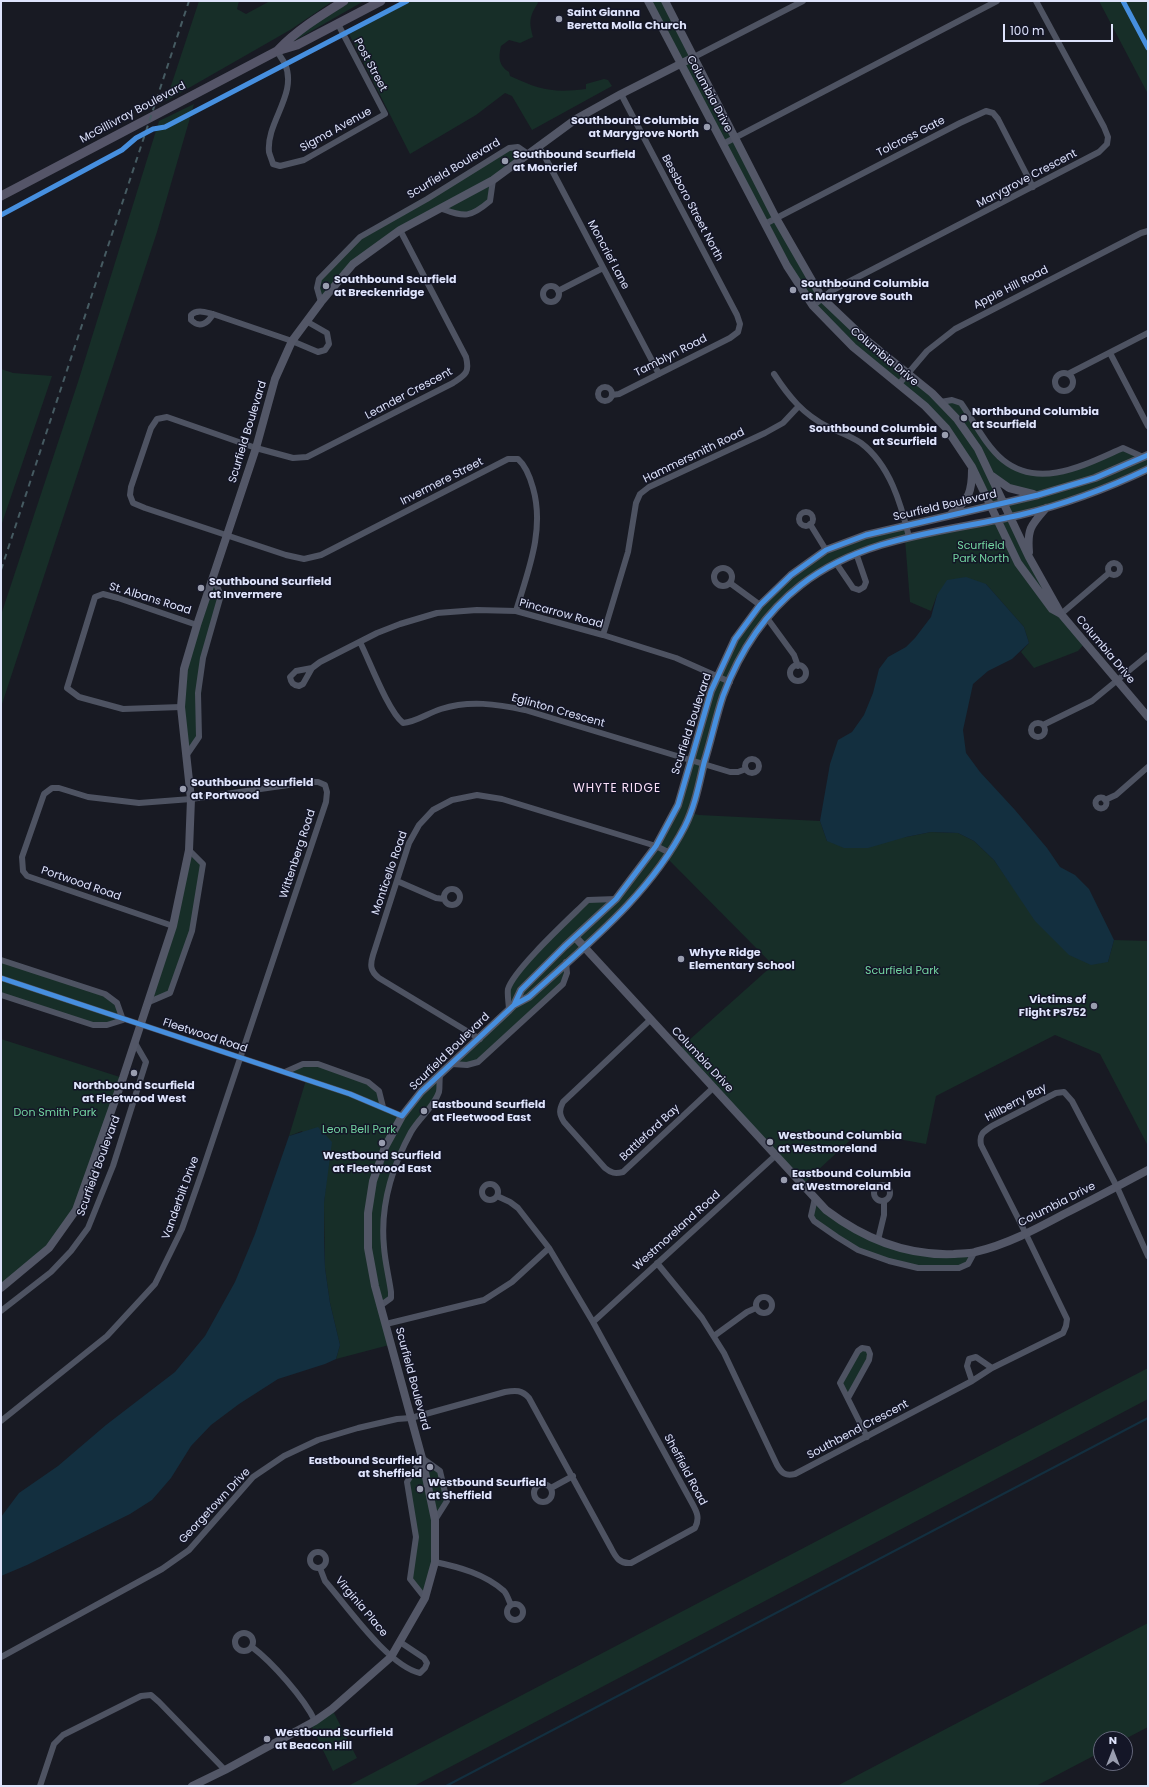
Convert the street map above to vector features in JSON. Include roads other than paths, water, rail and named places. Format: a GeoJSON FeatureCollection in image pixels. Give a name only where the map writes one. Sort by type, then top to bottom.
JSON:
{"type":"FeatureCollection","features":[{"type":"Feature","properties":{"kind":"main road","name":"McGillivray Boulevard"},"geometry":{"type":"LineString","coordinates":[[276,51],[291,36],[310,22],[344,1]]}},
{"type":"Feature","properties":{"kind":"main road","name":"McGillivray Boulevard"},"geometry":{"type":"LineString","coordinates":[[1,196],[276,51],[297,45],[381,1]]}},
{"type":"Feature","properties":{"kind":"street","name":"Columbia Drive"},"geometry":{"type":"LineString","coordinates":[[648,1],[787,266],[813,306],[853,347],[900,384],[925,406],[946,428],[972,467],[1018,563],[1052,609],[1061,614]]}},
{"type":"Feature","properties":{"kind":"street","name":"Columbia Drive"},"geometry":{"type":"LineString","coordinates":[[665,1],[736,137],[776,218],[822,298],[864,338],[909,373],[941,402],[957,419],[978,449],[1029,557],[1061,614],[1148,717]]}},
{"type":"Feature","properties":{"kind":"street"},"geometry":{"type":"LineString","coordinates":[[694,57],[803,1]]}},
{"type":"Feature","properties":{"kind":"street"},"geometry":{"type":"LineString","coordinates":[[723,144],[997,1]]}},
{"type":"Feature","properties":{"kind":"street","name":"Marygrove Crescent"},"geometry":{"type":"LineString","coordinates":[[813,306],[831,292],[1099,152],[1107,144],[1108,137],[1036,1]]}},
{"type":"Feature","properties":{"kind":"street","name":"Post Street"},"geometry":{"type":"LineString","coordinates":[[338,24],[385,114]]}},
{"type":"Feature","properties":{"kind":"street","name":"Sigma Avenue"},"geometry":{"type":"LineString","coordinates":[[276,51],[285,65],[287,85],[284,100],[270,141],[269,153],[273,164],[280,166],[304,160],[385,114]]}},
{"type":"Feature","properties":{"kind":"street","name":"Scurfield Boulevard"},"geometry":{"type":"LineString","coordinates":[[1,1288],[49,1248],[76,1210],[99,1149],[173,926],[190,850],[191,799],[181,707],[184,669],[212,578],[256,448],[275,379],[292,341],[321,302],[353,264],[400,230],[442,209],[493,180],[576,119],[621,94],[694,57]]}},
{"type":"Feature","properties":{"kind":"street","name":"Bessboro Street North"},"geometry":{"type":"LineString","coordinates":[[621,94],[737,315],[740,324],[738,332]]}},
{"type":"Feature","properties":{"kind":"street","name":"Tolcross Gate"},"geometry":{"type":"LineString","coordinates":[[765,224],[986,111],[992,113],[998,118],[1033,187]]}},
{"type":"Feature","properties":{"kind":"street","name":"Moncrief Lane"},"geometry":{"type":"LineString","coordinates":[[538,146],[659,374]]}},
{"type":"Feature","properties":{"kind":"street","name":"Scurfield Boulevard"},"geometry":{"type":"LineString","coordinates":[[321,302],[317,288],[319,279],[360,237],[427,199],[510,148],[518,148],[528,154]]}},
{"type":"Feature","properties":{"kind":"street"},"geometry":{"type":"LineString","coordinates":[[442,209],[463,216],[471,214],[490,201],[493,180]]}},
{"type":"Feature","properties":{"kind":"street","name":"Leander Crescent"},"geometry":{"type":"LineString","coordinates":[[256,448],[293,458],[307,457],[453,383],[465,375],[468,367],[466,357],[400,230]]}},
{"type":"Feature","properties":{"kind":"street","name":"Apple Hill Road"},"geometry":{"type":"LineString","coordinates":[[900,384],[927,351],[955,329],[1141,233],[1148,231]]}},
{"type":"Feature","properties":{"kind":"street"},"geometry":{"type":"LineString","coordinates":[[558,291],[603,268]]}},
{"type":"Feature","properties":{"kind":"street"},"geometry":{"type":"LineString","coordinates":[[212,314],[292,341],[318,352],[328,347],[330,340],[327,332],[306,321]]}},
{"type":"Feature","properties":{"kind":"street","name":"Tamblyn Road"},"geometry":{"type":"LineString","coordinates":[[612,395],[619,394],[659,374],[738,332]]}},
{"type":"Feature","properties":{"kind":"street"},"geometry":{"type":"LineString","coordinates":[[1068,374],[1071,371],[1148,333]]}},
{"type":"Feature","properties":{"kind":"street"},"geometry":{"type":"LineString","coordinates":[[1110,353],[1148,426]]}},
{"type":"Feature","properties":{"kind":"street"},"geometry":{"type":"LineString","coordinates":[[774,374],[798,407],[827,426],[860,443],[876,457],[891,483],[909,537]]}},
{"type":"Feature","properties":{"kind":"street","name":"Scurfield Boulevard"},"geometry":{"type":"LineString","coordinates":[[941,402],[952,400],[961,403],[993,449],[1003,460],[1018,469],[1040,474],[1068,471],[1123,448],[1146,456]]}},
{"type":"Feature","properties":{"kind":"street","name":"Hammersmith Road"},"geometry":{"type":"LineString","coordinates":[[602,636],[628,552],[636,503],[640,494],[649,487],[765,433],[782,423],[798,407]]}},
{"type":"Feature","properties":{"kind":"street"},"geometry":{"type":"LineString","coordinates":[[226,536],[132,503],[130,495],[133,480],[150,428],[157,419],[162,418],[179,421],[256,448]]}},
{"type":"Feature","properties":{"kind":"street","name":"Scurfield Boulevard"},"geometry":{"type":"LineString","coordinates":[[511,1008],[522,990],[575,937],[616,899],[656,846],[678,805],[690,761],[717,676],[735,639],[760,605],[791,575],[826,550],[866,535],[1038,495],[1094,478],[1146,456]]}},
{"type":"Feature","properties":{"kind":"street","name":"Invermere Street"},"geometry":{"type":"LineString","coordinates":[[226,536],[304,560],[321,556],[499,463],[508,459],[518,459],[525,467],[531,481],[538,517],[536,539],[516,611]]}},
{"type":"Feature","properties":{"kind":"street"},"geometry":{"type":"LineString","coordinates":[[949,515],[960,507],[968,497],[972,485],[972,467]]}},
{"type":"Feature","properties":{"kind":"street","name":"Scurfield Boulevard"},"geometry":{"type":"LineString","coordinates":[[192,1786],[225,1770],[315,1721],[332,1709],[391,1656],[425,1598],[435,1562],[435,1520],[422,1458],[380,1306],[368,1248],[368,1213],[373,1181],[395,1126],[402,1116],[421,1092],[480,1039],[511,1008],[528,996],[625,908],[670,853],[686,824],[696,796],[724,695],[745,648],[767,618],[800,586],[836,563],[856,553],[909,537],[1010,517],[1046,508],[1103,490],[1148,469]]}},
{"type":"Feature","properties":{"kind":"street"},"geometry":{"type":"LineString","coordinates":[[988,472],[999,482],[1009,488],[1038,495]]}},
{"type":"Feature","properties":{"kind":"street"},"geometry":{"type":"LineString","coordinates":[[1029,557],[1028,540],[1031,525],[1046,508]]}},
{"type":"Feature","properties":{"kind":"street"},"geometry":{"type":"LineString","coordinates":[[810,524],[826,550]]}},
{"type":"Feature","properties":{"kind":"street"},"geometry":{"type":"LineString","coordinates":[[836,563],[853,588],[859,590],[864,587],[866,582],[856,553]]}},
{"type":"Feature","properties":{"kind":"street"},"geometry":{"type":"LineString","coordinates":[[1061,614],[1109,573]]}},
{"type":"Feature","properties":{"kind":"street"},"geometry":{"type":"LineString","coordinates":[[186,756],[199,737],[198,694],[202,658],[221,595],[212,578]]}},
{"type":"Feature","properties":{"kind":"street"},"geometry":{"type":"LineString","coordinates":[[730,583],[760,605]]}},
{"type":"Feature","properties":{"kind":"street","name":"St. Albans Road"},"geometry":{"type":"LineString","coordinates":[[181,707],[123,709],[79,697],[67,688],[95,596],[102,594],[118,598],[197,625]]}},
{"type":"Feature","properties":{"kind":"street","name":"Pincarrow Road"},"geometry":{"type":"LineString","coordinates":[[312,668],[320,662],[360,642],[400,624],[437,613],[476,610],[516,611],[676,658],[730,682]]}},
{"type":"Feature","properties":{"kind":"street"},"geometry":{"type":"LineString","coordinates":[[767,618],[794,655],[798,666]]}},
{"type":"Feature","properties":{"kind":"street","name":"Eglinton Crescent"},"geometry":{"type":"LineString","coordinates":[[360,642],[390,707],[396,718],[403,723],[409,722],[434,711],[457,705],[479,703],[504,706],[525,710],[730,772],[738,772],[746,769]]}},
{"type":"Feature","properties":{"kind":"street"},"geometry":{"type":"LineString","coordinates":[[1043,725],[1092,701],[1148,655]]}},
{"type":"Feature","properties":{"kind":"street"},"geometry":{"type":"LineString","coordinates":[[1105,800],[1116,795],[1148,767]]}},
{"type":"Feature","properties":{"kind":"street","name":"Wittenberg Road"},"geometry":{"type":"LineString","coordinates":[[191,799],[310,782],[318,782],[326,785],[327,792],[323,809],[240,1058]]}},
{"type":"Feature","properties":{"kind":"street","name":"Portwood Road"},"geometry":{"type":"LineString","coordinates":[[173,926],[27,876],[23,871],[22,857],[44,794],[52,788],[59,788],[88,797],[139,803],[191,799]]}},
{"type":"Feature","properties":{"kind":"street","name":"Monticello Road"},"geometry":{"type":"LineString","coordinates":[[480,1039],[379,978],[371,969],[371,962],[409,843],[419,825],[433,810],[452,800],[477,796],[502,799],[656,846],[670,853]]}},
{"type":"Feature","properties":{"kind":"street"},"geometry":{"type":"LineString","coordinates":[[149,1002],[170,993],[192,931],[203,864],[190,850]]}},
{"type":"Feature","properties":{"kind":"street"},"geometry":{"type":"LineString","coordinates":[[397,882],[436,898],[444,899]]}},
{"type":"Feature","properties":{"kind":"street"},"geometry":{"type":"LineString","coordinates":[[511,1008],[508,989],[516,974],[588,900],[616,899]]}},
{"type":"Feature","properties":{"kind":"street","name":"Columbia Drive"},"geometry":{"type":"LineString","coordinates":[[575,937],[815,1198],[840,1221],[878,1240],[897,1247],[918,1252],[945,1254],[974,1253],[1026,1234],[1148,1170]]}},
{"type":"Feature","properties":{"kind":"street"},"geometry":{"type":"LineString","coordinates":[[1,960],[105,994],[117,1002],[123,1020],[107,1025],[93,1025],[1,995]]}},
{"type":"Feature","properties":{"kind":"street","name":"Scurfield Boulevard"},"geometry":{"type":"LineString","coordinates":[[452,1064],[467,1065],[478,1062],[563,984],[567,973],[566,962]]}},
{"type":"Feature","properties":{"kind":"street","name":"Fleetwood Road"},"geometry":{"type":"LineString","coordinates":[[1,978],[141,1026],[350,1094],[402,1116]]}},
{"type":"Feature","properties":{"kind":"street","name":"Battleford Bay"},"geometry":{"type":"LineString","coordinates":[[650,1020],[563,1102],[560,1109],[560,1115],[564,1122],[605,1168],[616,1174],[623,1172],[713,1088]]}},
{"type":"Feature","properties":{"kind":"street","name":"Scurfield Boulevard"},"geometry":{"type":"LineString","coordinates":[[1,1311],[51,1272],[71,1251],[88,1228],[112,1166],[146,1062],[135,1043]]}},
{"type":"Feature","properties":{"kind":"street","name":"Vanderbilt Drive"},"geometry":{"type":"LineString","coordinates":[[1,1421],[107,1336],[155,1284],[182,1230],[240,1058]]}},
{"type":"Feature","properties":{"kind":"street"},"geometry":{"type":"LineString","coordinates":[[285,1072],[303,1064],[318,1064],[360,1079],[368,1082],[379,1091],[383,1107]]}},
{"type":"Feature","properties":{"kind":"street","name":"Scurfield Boulevard"},"geometry":{"type":"LineString","coordinates":[[380,1306],[391,1298],[383,1242],[383,1224],[387,1195],[393,1171],[411,1132],[436,1098],[439,1090],[440,1076]]}},
{"type":"Feature","properties":{"kind":"street","name":"Hillberry Bay"},"geometry":{"type":"LineString","coordinates":[[1026,1234],[985,1154],[980,1137],[983,1132],[992,1126],[1046,1098],[1056,1093],[1064,1092],[1069,1097],[1117,1187]]}},
{"type":"Feature","properties":{"kind":"street","name":"Westmoreland Road"},"geometry":{"type":"LineString","coordinates":[[593,1322],[775,1156]]}},
{"type":"Feature","properties":{"kind":"street"},"geometry":{"type":"LineString","coordinates":[[1117,1187],[1148,1256]]}},
{"type":"Feature","properties":{"kind":"street","name":"Sheffield Road"},"geometry":{"type":"LineString","coordinates":[[410,1418],[505,1392],[520,1391],[525,1393],[573,1476],[614,1554],[622,1562],[631,1563],[637,1560],[690,1532],[698,1522],[698,1515],[692,1503],[593,1322],[549,1248],[518,1208],[510,1202],[497,1196]]}},
{"type":"Feature","properties":{"kind":"street","name":"Columbia Drive"},"geometry":{"type":"LineString","coordinates":[[815,1198],[811,1216],[814,1221],[858,1250],[889,1261],[918,1268],[959,1268],[968,1264],[974,1253]]}},
{"type":"Feature","properties":{"kind":"street"},"geometry":{"type":"LineString","coordinates":[[878,1240],[884,1215],[884,1202]]}},
{"type":"Feature","properties":{"kind":"street","name":"Southbend Crescent"},"geometry":{"type":"LineString","coordinates":[[657,1263],[702,1318],[714,1336],[782,1473],[788,1475],[796,1474],[972,1381],[992,1368],[1063,1333],[1067,1319],[1026,1234]]}},
{"type":"Feature","properties":{"kind":"street"},"geometry":{"type":"LineString","coordinates":[[386,1324],[484,1300],[512,1282],[549,1248]]}},
{"type":"Feature","properties":{"kind":"street"},"geometry":{"type":"LineString","coordinates":[[714,1336],[747,1312],[756,1308]]}},
{"type":"Feature","properties":{"kind":"street"},"geometry":{"type":"LineString","coordinates":[[848,1398],[869,1360],[870,1354],[868,1349],[862,1348],[858,1350],[840,1383],[867,1437]]}},
{"type":"Feature","properties":{"kind":"street"},"geometry":{"type":"LineString","coordinates":[[972,1381],[967,1366],[969,1359],[976,1357],[992,1368]]}},
{"type":"Feature","properties":{"kind":"street","name":"Georgetown Drive"},"geometry":{"type":"LineString","coordinates":[[1,1657],[162,1569],[189,1550],[253,1477],[284,1456],[318,1440],[374,1425],[410,1418]]}},
{"type":"Feature","properties":{"kind":"street"},"geometry":{"type":"LineString","coordinates":[[425,1598],[410,1579],[416,1537],[407,1482],[422,1458],[440,1471],[447,1501],[435,1520]]}},
{"type":"Feature","properties":{"kind":"street"},"geometry":{"type":"LineString","coordinates":[[551,1488],[573,1476]]}},
{"type":"Feature","properties":{"kind":"street"},"geometry":{"type":"LineString","coordinates":[[435,1562],[459,1567],[485,1578],[505,1592],[511,1605]]}},
{"type":"Feature","properties":{"kind":"street","name":"Virginia Place"},"geometry":{"type":"LineString","coordinates":[[320,1568],[325,1581],[391,1656],[413,1671],[420,1672],[425,1668],[427,1663],[424,1658],[400,1642]]}},
{"type":"Feature","properties":{"kind":"street"},"geometry":{"type":"LineString","coordinates":[[252,1647],[265,1657],[309,1709],[315,1721]]}},
{"type":"Feature","properties":{"kind":"street"},"geometry":{"type":"LineString","coordinates":[[40,1786],[54,1744],[63,1735],[141,1696],[151,1695],[225,1770]]}},
{"type":"Feature","properties":{"kind":"water"},"geometry":{"type":"Polygon","coordinates":[[[966,577],[986,584],[1024,627],[1029,643],[1012,659],[988,671],[973,684],[963,730],[966,753],[980,772],[1047,848],[1060,867],[1075,875],[1089,889],[1114,940],[1108,962],[1091,965],[1069,955],[1035,921],[994,860],[974,841],[958,833],[931,832],[906,837],[868,848],[844,848],[827,841],[820,821],[830,764],[838,740],[852,732],[864,715],[873,693],[879,669],[888,657],[906,647],[931,617],[937,595],[947,580],[966,577]]]}},
{"type":"Feature","properties":{"kind":"water"},"geometry":{"type":"Polygon","coordinates":[[[318,1127],[332,1142],[324,1203],[324,1237],[325,1268],[330,1303],[340,1345],[336,1359],[278,1379],[239,1404],[211,1425],[191,1446],[171,1478],[152,1500],[130,1514],[27,1565],[1,1576],[1,1517],[19,1493],[58,1466],[106,1425],[175,1372],[205,1336],[235,1282],[255,1234],[289,1136],[318,1127]]]}},
{"type":"Feature","properties":{"kind":"waterway"},"geometry":{"type":"LineString","coordinates":[[446,1786],[1148,1418]]}},
{"type":"Feature","properties":{"kind":"railway"},"geometry":{"type":"LineString","coordinates":[[1,570],[189,1]]}},
{"type":"Feature","properties":{"kind":"place","name":"Saint Gianna Beretta Molla Church"},"geometry":{"type":"Point","coordinates":[559,19]}},
{"type":"Feature","properties":{"kind":"place","name":"Southbound Columbia at Marygrove North"},"geometry":{"type":"Point","coordinates":[707,127]}},
{"type":"Feature","properties":{"kind":"place","name":"Southbound Scurfield at Moncrief"},"geometry":{"type":"Point","coordinates":[505,161]}},
{"type":"Feature","properties":{"kind":"place","name":"Southbound Scurfield at Breckenridge"},"geometry":{"type":"Point","coordinates":[326,286]}},
{"type":"Feature","properties":{"kind":"place","name":"Southbound Columbia at Marygrove South"},"geometry":{"type":"Point","coordinates":[793,290]}},
{"type":"Feature","properties":{"kind":"place","name":"Northbound Columbia at Scurfield"},"geometry":{"type":"Point","coordinates":[964,418]}},
{"type":"Feature","properties":{"kind":"place","name":"Southbound Columbia at Scurfield"},"geometry":{"type":"Point","coordinates":[945,435]}},
{"type":"Feature","properties":{"kind":"place","name":"Southbound Scurfield at Invermere"},"geometry":{"type":"Point","coordinates":[201,588]}},
{"type":"Feature","properties":{"kind":"place","name":"Southbound Scurfield at Portwood"},"geometry":{"type":"Point","coordinates":[183,789]}},
{"type":"Feature","properties":{"kind":"place","name":"Whyte Ridge Elementary School"},"geometry":{"type":"Point","coordinates":[681,959]}},
{"type":"Feature","properties":{"kind":"place","name":"Victims of Flight PS752"},"geometry":{"type":"Point","coordinates":[1094,1006]}},
{"type":"Feature","properties":{"kind":"place","name":"Northbound Scurfield at Fleetwood West"},"geometry":{"type":"Point","coordinates":[134,1073]}},
{"type":"Feature","properties":{"kind":"place","name":"Eastbound Scurfield at Fleetwood East"},"geometry":{"type":"Point","coordinates":[424,1111]}},
{"type":"Feature","properties":{"kind":"place","name":"Westbound Columbia at Westmoreland"},"geometry":{"type":"Point","coordinates":[770,1142]}},
{"type":"Feature","properties":{"kind":"place","name":"Westbound Scurfield at Fleetwood East"},"geometry":{"type":"Point","coordinates":[382,1143]}},
{"type":"Feature","properties":{"kind":"place","name":"Eastbound Columbia at Westmoreland"},"geometry":{"type":"Point","coordinates":[784,1180]}},
{"type":"Feature","properties":{"kind":"place","name":"Eastbound Scurfield at Sheffield"},"geometry":{"type":"Point","coordinates":[430,1467]}},
{"type":"Feature","properties":{"kind":"place","name":"Westbound Scurfield at Sheffield"},"geometry":{"type":"Point","coordinates":[420,1489]}},
{"type":"Feature","properties":{"kind":"place","name":"Westbound Scurfield at Beacon Hill"},"geometry":{"type":"Point","coordinates":[267,1739]}},
{"type":"Feature","properties":{"kind":"district","name":"WHYTE RIDGE"},"geometry":{"type":"Point","coordinates":[617,789]}},
{"type":"Feature","properties":{"kind":"park label","name":"Scurfield Park North"},"geometry":{"type":"Point","coordinates":[981,552]}},
{"type":"Feature","properties":{"kind":"park label","name":"Scurfield Park"},"geometry":{"type":"Point","coordinates":[902,971]}},
{"type":"Feature","properties":{"kind":"park label","name":"Don Smith Park"},"geometry":{"type":"Point","coordinates":[55,1113]}},
{"type":"Feature","properties":{"kind":"park label","name":"Leon Bell Park"},"geometry":{"type":"Point","coordinates":[359,1130]}}]}
